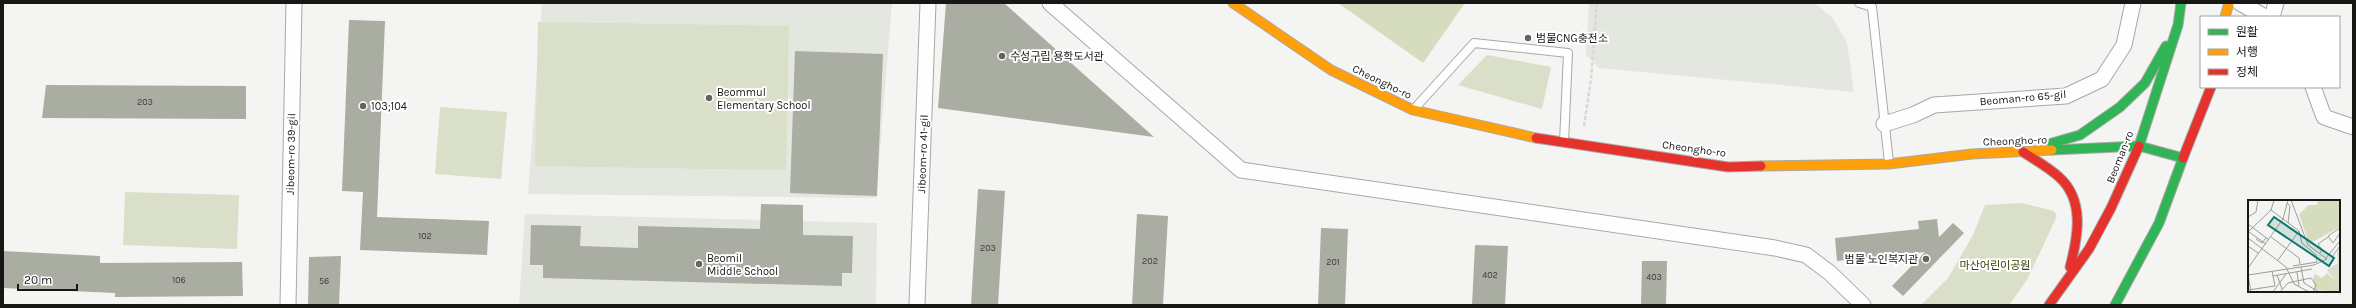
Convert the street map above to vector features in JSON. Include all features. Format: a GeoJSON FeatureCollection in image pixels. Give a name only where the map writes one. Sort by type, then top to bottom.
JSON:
{"type":"FeatureCollection","features":[{"type":"Feature","properties":{"kind":"main road","name":"Cheongho-ro"},"geometry":{"type":"LineString","coordinates":[[1233,3],[1331,70],[1413,110],[1521,136],[1728,167],[1889,164],[1972,154],[2139,146],[2183,158]]}},
{"type":"Feature","properties":{"kind":"main road","name":"Beoman-ro"},"geometry":{"type":"LineString","coordinates":[[2049,305],[2088,249],[2111,208],[2139,146],[2178,26],[2181,3]]}},
{"type":"Feature","properties":{"kind":"main road"},"geometry":{"type":"LineString","coordinates":[[2225,16],[2229,3]]}},
{"type":"Feature","properties":{"kind":"main road"},"geometry":{"type":"LineString","coordinates":[[2023,152],[2080,135],[2120,107],[2145,83],[2178,26]]}},
{"type":"Feature","properties":{"kind":"main road"},"geometry":{"type":"LineString","coordinates":[[2115,305],[2159,223],[2211,88]]}},
{"type":"Feature","properties":{"kind":"main road"},"geometry":{"type":"LineString","coordinates":[[2023,152],[2063,181],[2078,204],[2076,244],[2065,283]]}},
{"type":"Feature","properties":{"kind":"street","name":"Jibeom-ro 39-gil"},"geometry":{"type":"LineString","coordinates":[[288,305],[294,3]]}},
{"type":"Feature","properties":{"kind":"street","name":"Jibeom-ro 41-gil"},"geometry":{"type":"LineString","coordinates":[[917,305],[928,3]]}},
{"type":"Feature","properties":{"kind":"street"},"geometry":{"type":"LineString","coordinates":[[1050,3],[1241,170],[1775,248],[1806,255],[1830,272],[1863,305]]}},
{"type":"Feature","properties":{"kind":"street","name":"Beoman-ro 65-gil"},"geometry":{"type":"LineString","coordinates":[[1884,124],[1913,115],[1934,105],[2066,96],[2102,79],[2124,45],[2133,3]]}},
{"type":"Feature","properties":{"kind":"street"},"geometry":{"type":"LineString","coordinates":[[2240,3],[2263,16]]}},
{"type":"Feature","properties":{"kind":"street"},"geometry":{"type":"LineString","coordinates":[[2272,16],[2276,3]]}},
{"type":"Feature","properties":{"kind":"street"},"geometry":{"type":"LineString","coordinates":[[2313,88],[2324,117],[2353,127]]}},
{"type":"Feature","properties":{"kind":"lane"},"geometry":{"type":"LineString","coordinates":[[1859,3],[1872,7],[1889,164]]}},
{"type":"Feature","properties":{"kind":"lane"},"geometry":{"type":"LineString","coordinates":[[1413,110],[1474,43],[1568,53],[1564,142]]}},
{"type":"Feature","properties":{"kind":"path"},"geometry":{"type":"LineString","coordinates":[[1581,145],[1591,80],[1597,3]]}},
{"type":"Feature","properties":{"kind":"shaded area","name":"Beommul Elementary School"},"geometry":{"type":"Polygon","coordinates":[[[542,3],[892,3],[876,198],[528,194],[542,3]]]}},
{"type":"Feature","properties":{"kind":"shaded area"},"geometry":{"type":"Polygon","coordinates":[[[1589,3],[1814,3],[1832,17],[1847,42],[1854,92],[1599,68],[1586,55],[1589,3]]]}},
{"type":"Feature","properties":{"kind":"shaded area","name":"Beomil Middle School"},"geometry":{"type":"Polygon","coordinates":[[[525,214],[877,223],[876,305],[519,305],[525,214]]]}},
{"type":"Feature","properties":{"kind":"green space"},"geometry":{"type":"Polygon","coordinates":[[[1338,3],[1465,3],[1423,63],[1338,3]]]}},
{"type":"Feature","properties":{"kind":"green space"},"geometry":{"type":"Polygon","coordinates":[[[538,22],[789,26],[786,170],[535,166],[538,22]]]}},
{"type":"Feature","properties":{"kind":"green space"},"geometry":{"type":"Polygon","coordinates":[[[1487,55],[1551,67],[1542,109],[1458,85],[1487,55]]]}},
{"type":"Feature","properties":{"kind":"green space"},"geometry":{"type":"Polygon","coordinates":[[[440,107],[507,112],[501,179],[435,174],[440,107]]]}},
{"type":"Feature","properties":{"kind":"green space"},"geometry":{"type":"Polygon","coordinates":[[[125,192],[239,195],[237,249],[123,245],[125,192]]]}},
{"type":"Feature","properties":{"kind":"green space","name":"마산어린이공원"},"geometry":{"type":"Polygon","coordinates":[[[2022,203],[2054,211],[2057,216],[2027,280],[2009,305],[1921,305],[1948,278],[1973,235],[1985,205],[2022,203]]]}},
{"type":"Feature","properties":{"kind":"building","name":"수성구립 용학도서관"},"geometry":{"type":"Polygon","coordinates":[[[946,3],[1004,3],[1154,137],[938,108],[946,3]]]}},
{"type":"Feature","properties":{"kind":"building"},"geometry":{"type":"Polygon","coordinates":[[[349,20],[385,21],[377,217],[489,221],[487,255],[360,250],[363,192],[342,191],[349,20]]]}},
{"type":"Feature","properties":{"kind":"building"},"geometry":{"type":"Polygon","coordinates":[[[795,51],[883,54],[877,196],[790,193],[795,51]]]}},
{"type":"Feature","properties":{"kind":"building"},"geometry":{"type":"Polygon","coordinates":[[[46,85],[246,86],[246,119],[42,118],[46,85]]]}},
{"type":"Feature","properties":{"kind":"building"},"geometry":{"type":"Polygon","coordinates":[[[978,189],[1005,191],[998,305],[971,305],[978,189]]]}},
{"type":"Feature","properties":{"kind":"building"},"geometry":{"type":"Polygon","coordinates":[[[761,204],[803,205],[803,235],[853,236],[852,273],[842,273],[842,286],[543,278],[543,265],[530,265],[531,225],[581,226],[580,246],[638,248],[638,226],[760,229],[761,204]]]}},
{"type":"Feature","properties":{"kind":"building"},"geometry":{"type":"Polygon","coordinates":[[[1137,214],[1168,216],[1163,305],[1132,305],[1137,214]]]}},
{"type":"Feature","properties":{"kind":"building","name":"범물 노인복지관"},"geometry":{"type":"Polygon","coordinates":[[[1937,219],[1939,237],[1953,223],[1964,233],[1903,296],[1892,286],[1925,252],[1837,261],[1835,238],[1919,229],[1918,221],[1937,219]]]}},
{"type":"Feature","properties":{"kind":"building"},"geometry":{"type":"Polygon","coordinates":[[[1321,228],[1348,229],[1345,305],[1318,305],[1321,228]]]}},
{"type":"Feature","properties":{"kind":"building"},"geometry":{"type":"Polygon","coordinates":[[[1475,245],[1508,246],[1505,305],[1472,305],[1475,245]]]}},
{"type":"Feature","properties":{"kind":"building"},"geometry":{"type":"Polygon","coordinates":[[[3,251],[100,256],[100,263],[242,262],[243,296],[115,297],[115,293],[3,288],[3,251]]]}},
{"type":"Feature","properties":{"kind":"building"},"geometry":{"type":"Polygon","coordinates":[[[341,256],[339,305],[308,305],[309,257],[341,256]]]}},
{"type":"Feature","properties":{"kind":"building"},"geometry":{"type":"Polygon","coordinates":[[[1642,261],[1667,261],[1666,305],[1641,305],[1642,261]]]}},
{"type":"Feature","properties":{"kind":"traffic: fast"},"geometry":{"type":"LineString","coordinates":[[2139,146],[2178,25],[2181,3]]}},
{"type":"Feature","properties":{"kind":"traffic: fast"},"geometry":{"type":"LineString","coordinates":[[2052,143],[2080,135],[2120,107],[2145,83],[2166,46]]}},
{"type":"Feature","properties":{"kind":"traffic: fast"},"geometry":{"type":"LineString","coordinates":[[2052,150],[2139,146],[2183,158],[2159,223],[2115,305]]}},
{"type":"Feature","properties":{"kind":"traffic: slow"},"geometry":{"type":"LineString","coordinates":[[1233,3],[1331,70],[1413,110],[1536,138]]}},
{"type":"Feature","properties":{"kind":"traffic: slow"},"geometry":{"type":"LineString","coordinates":[[2225,16],[2229,3]]}},
{"type":"Feature","properties":{"kind":"traffic: slow"},"geometry":{"type":"LineString","coordinates":[[1761,166],[1889,164],[1972,154],[2052,150]]}},
{"type":"Feature","properties":{"kind":"traffic: jam"},"geometry":{"type":"LineString","coordinates":[[2183,158],[2211,88]]}},
{"type":"Feature","properties":{"kind":"traffic: jam"},"geometry":{"type":"LineString","coordinates":[[1536,138],[1728,167],[1761,166]]}},
{"type":"Feature","properties":{"kind":"traffic: jam"},"geometry":{"type":"LineString","coordinates":[[2049,305],[2089,249],[2111,208],[2139,146]]}},
{"type":"Feature","properties":{"kind":"traffic: jam"},"geometry":{"type":"LineString","coordinates":[[2023,152],[2059,177],[2067,186],[2073,197],[2076,208],[2077,231],[2070,267]]}},
{"type":"Feature","properties":{"kind":"place","name":"범물CNG충전소"},"geometry":{"type":"Point","coordinates":[1528,38]}},
{"type":"Feature","properties":{"kind":"place","name":"수성구립 용학도서관"},"geometry":{"type":"Point","coordinates":[1002,56]}},
{"type":"Feature","properties":{"kind":"place","name":"Beommul Elementary School"},"geometry":{"type":"Point","coordinates":[709,98]}},
{"type":"Feature","properties":{"kind":"place","name":"103;104"},"geometry":{"type":"Point","coordinates":[363,106]}},
{"type":"Feature","properties":{"kind":"place","name":"범물 노인복지관"},"geometry":{"type":"Point","coordinates":[1926,259]}},
{"type":"Feature","properties":{"kind":"place","name":"Beomil Middle School"},"geometry":{"type":"Point","coordinates":[699,264]}}]}
